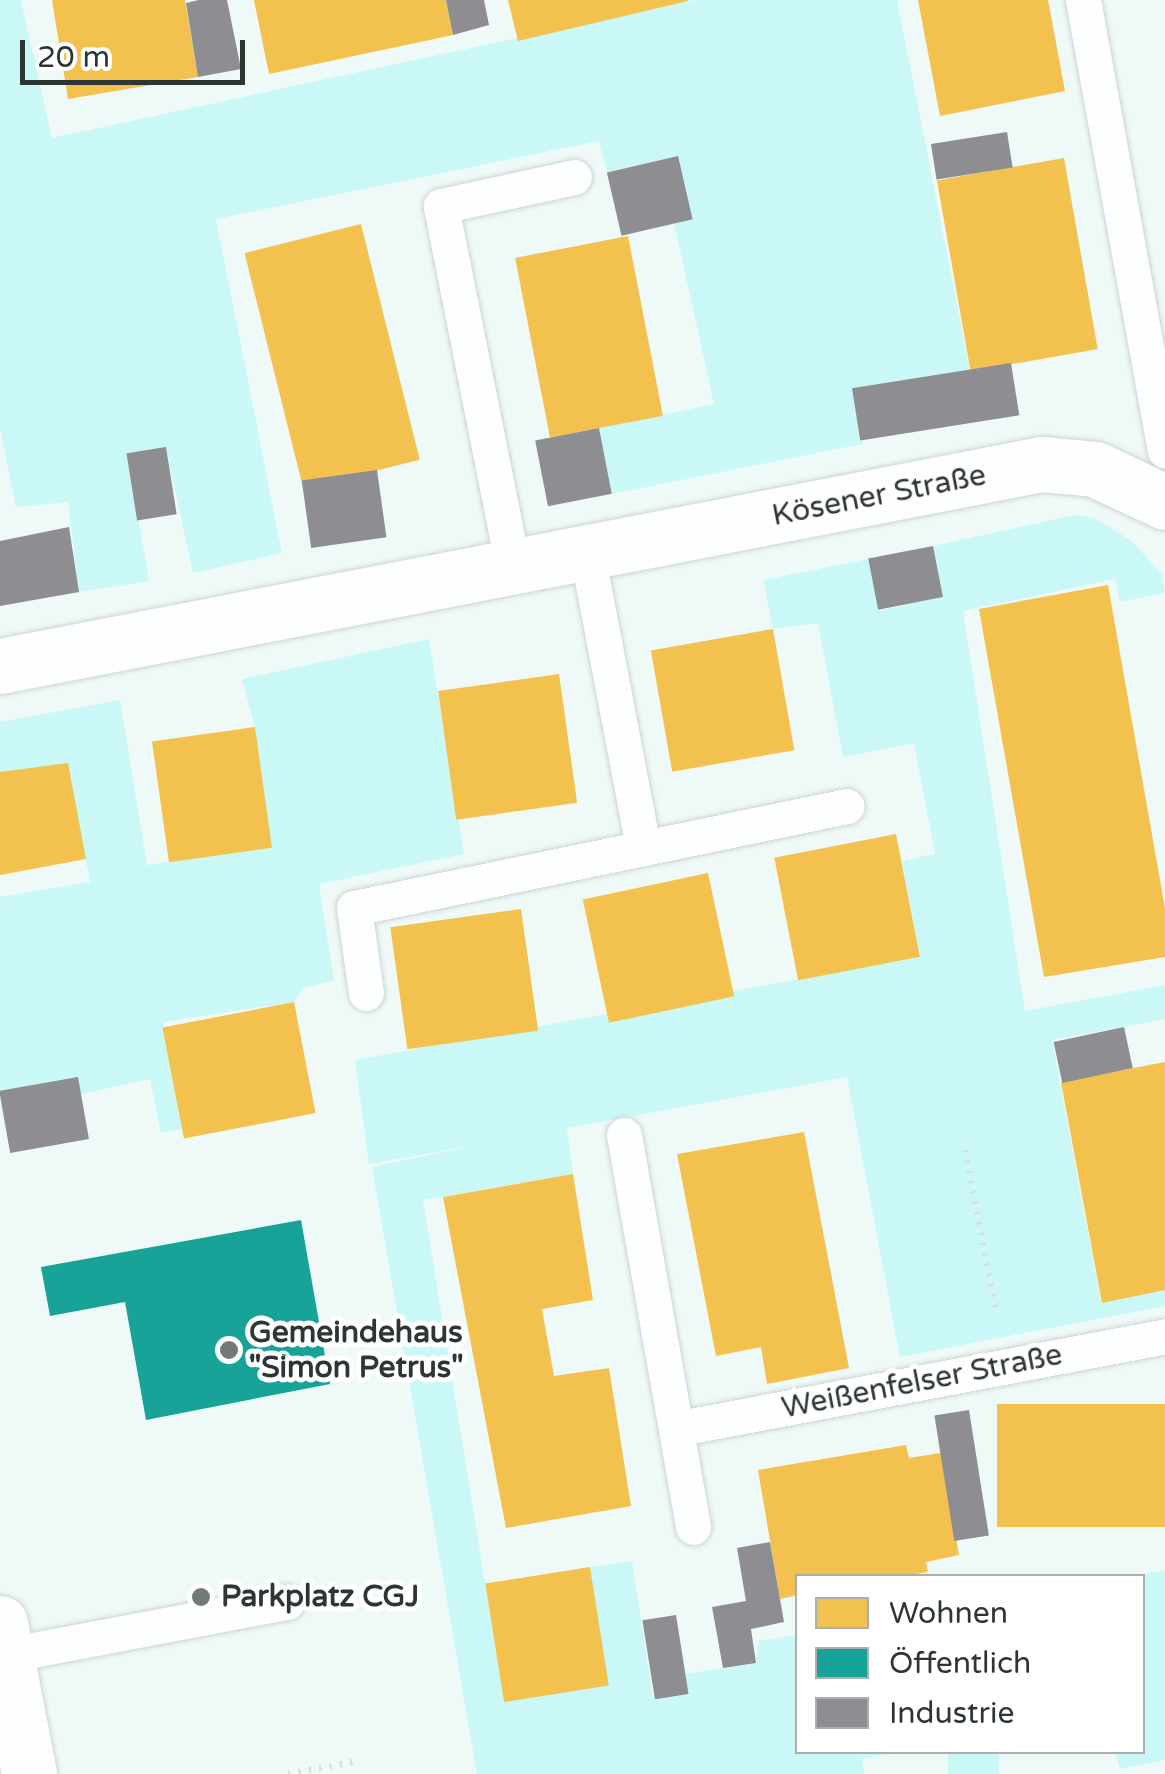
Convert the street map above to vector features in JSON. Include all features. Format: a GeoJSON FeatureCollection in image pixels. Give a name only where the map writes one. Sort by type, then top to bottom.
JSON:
{"type":"FeatureCollection","features":[{"type":"Feature","properties":{"kind":"street","name":"Kösener Straße"},"geometry":{"type":"LineString","coordinates":[[0,666],[1042,464],[1096,469],[1165,502]]}},
{"type":"Feature","properties":{"kind":"street"},"geometry":{"type":"LineString","coordinates":[[3,1639],[28,1774]]}},
{"type":"Feature","properties":{"kind":"lane"},"geometry":{"type":"LineString","coordinates":[[1083,0],[1157,359],[1165,451]]}},
{"type":"Feature","properties":{"kind":"lane"},"geometry":{"type":"LineString","coordinates":[[513,567],[441,206],[574,178]]}},
{"type":"Feature","properties":{"kind":"lane"},"geometry":{"type":"LineString","coordinates":[[587,554],[643,848]]}},
{"type":"Feature","properties":{"kind":"lane"},"geometry":{"type":"LineString","coordinates":[[366,994],[354,908],[847,806]]}},
{"type":"Feature","properties":{"kind":"lane"},"geometry":{"type":"LineString","coordinates":[[624,1135],[680,1428],[694,1527]]}},
{"type":"Feature","properties":{"kind":"lane","name":"Weißenfelser Straße"},"geometry":{"type":"LineString","coordinates":[[680,1428],[1165,1336]]}},
{"type":"Feature","properties":{"kind":"lane"},"geometry":{"type":"LineString","coordinates":[[3,1639],[286,1602]]}},
{"type":"Feature","properties":{"kind":"path"},"geometry":{"type":"LineString","coordinates":[[965,1150],[1007,1366]]}},
{"type":"Feature","properties":{"kind":"path"},"geometry":{"type":"LineString","coordinates":[[288,1774],[352,1762]]}},
{"type":"Feature","properties":{"kind":"shaded area"},"geometry":{"type":"Polygon","coordinates":[[[0,0],[21,0],[52,138],[694,0],[897,0],[970,370],[852,389],[862,444],[612,494],[599,428],[714,404],[674,223],[678,156],[607,172],[599,141],[216,219],[282,553],[193,573],[166,448],[127,452],[149,581],[79,592],[68,502],[16,507],[0,429],[0,0]]]}},
{"type":"Feature","properties":{"kind":"shaded area"},"geometry":{"type":"Polygon","coordinates":[[[1075,515],[1095,518],[1133,542],[1162,575],[1165,593],[1120,602],[1115,579],[963,611],[1025,1011],[1165,985],[1165,1019],[1052,1040],[1101,1302],[1165,1290],[1165,1306],[900,1357],[847,1077],[567,1128],[573,1174],[423,1200],[504,1700],[608,1685],[590,1567],[632,1561],[653,1698],[688,1694],[685,1674],[756,1663],[759,1641],[795,1635],[795,1754],[890,1754],[862,1759],[864,1774],[477,1774],[372,1167],[477,1145],[369,1164],[355,1060],[920,957],[902,861],[935,854],[914,743],[843,757],[818,623],[773,629],[763,580],[868,559],[879,611],[943,596],[933,546],[1075,515]]]}},
{"type":"Feature","properties":{"kind":"shaded area"},"geometry":{"type":"Polygon","coordinates":[[[429,639],[464,854],[319,884],[334,981],[303,988],[294,1002],[163,1022],[185,1128],[161,1133],[150,1079],[81,1094],[77,1077],[0,1093],[0,897],[90,882],[68,764],[0,772],[0,722],[120,700],[147,865],[271,848],[255,727],[242,679],[429,639]]]}},
{"type":"Feature","properties":{"kind":"shaded area"},"geometry":{"type":"Polygon","coordinates":[[[1165,1570],[1165,1760],[1120,1769],[1116,1754],[1145,1754],[1145,1574],[1141,1574],[1165,1570]]]}},
{"type":"Feature","properties":{"kind":"shaded area"},"geometry":{"type":"Polygon","coordinates":[[[948,1754],[999,1754],[999,1774],[948,1774],[948,1754]]]}},
{"type":"Feature","properties":{"kind":"building: Wohnen"},"geometry":{"type":"Polygon","coordinates":[[[52,0],[185,0],[198,77],[68,99],[52,0]]]}},
{"type":"Feature","properties":{"kind":"building: Wohnen"},"geometry":{"type":"Polygon","coordinates":[[[254,0],[446,0],[453,35],[269,74],[254,0]]]}},
{"type":"Feature","properties":{"kind":"building: Wohnen"},"geometry":{"type":"Polygon","coordinates":[[[508,0],[688,0],[688,1],[518,41],[508,0]]]}},
{"type":"Feature","properties":{"kind":"building: Wohnen"},"geometry":{"type":"Polygon","coordinates":[[[918,0],[1048,0],[1065,91],[940,116],[918,0]]]}},
{"type":"Feature","properties":{"kind":"building: Wohnen"},"geometry":{"type":"Polygon","coordinates":[[[1064,158],[1098,349],[971,371],[937,180],[1064,158]]]}},
{"type":"Feature","properties":{"kind":"building: Wohnen"},"geometry":{"type":"Polygon","coordinates":[[[361,224],[420,460],[303,489],[245,253],[361,224]]]}},
{"type":"Feature","properties":{"kind":"building: Wohnen"},"geometry":{"type":"Polygon","coordinates":[[[628,236],[663,416],[550,438],[515,258],[628,236]]]}},
{"type":"Feature","properties":{"kind":"building: Wohnen"},"geometry":{"type":"Polygon","coordinates":[[[1108,585],[1165,908],[1165,957],[1044,977],[979,609],[1108,585]]]}},
{"type":"Feature","properties":{"kind":"building: Wohnen"},"geometry":{"type":"Polygon","coordinates":[[[773,629],[794,750],[672,772],[651,651],[773,629]]]}},
{"type":"Feature","properties":{"kind":"building: Wohnen"},"geometry":{"type":"Polygon","coordinates":[[[559,674],[577,803],[456,820],[438,691],[559,674]]]}},
{"type":"Feature","properties":{"kind":"building: Wohnen"},"geometry":{"type":"Polygon","coordinates":[[[255,727],[272,848],[169,862],[152,741],[255,727]]]}},
{"type":"Feature","properties":{"kind":"building: Wohnen"},"geometry":{"type":"Polygon","coordinates":[[[68,763],[86,859],[0,875],[0,772],[68,763]]]}},
{"type":"Feature","properties":{"kind":"building: Wohnen"},"geometry":{"type":"Polygon","coordinates":[[[896,834],[920,957],[798,980],[774,858],[896,834]]]}},
{"type":"Feature","properties":{"kind":"building: Wohnen"},"geometry":{"type":"Polygon","coordinates":[[[708,873],[734,996],[609,1023],[583,900],[708,873]]]}},
{"type":"Feature","properties":{"kind":"building: Wohnen"},"geometry":{"type":"Polygon","coordinates":[[[521,909],[538,1031],[407,1049],[390,927],[521,909]]]}},
{"type":"Feature","properties":{"kind":"building: Wohnen"},"geometry":{"type":"Polygon","coordinates":[[[294,1002],[316,1113],[184,1138],[162,1028],[294,1002]]]}},
{"type":"Feature","properties":{"kind":"building: Wohnen"},"geometry":{"type":"Polygon","coordinates":[[[1165,1062],[1165,1290],[1102,1303],[1061,1082],[1165,1062]]]}},
{"type":"Feature","properties":{"kind":"building: Wohnen"},"geometry":{"type":"Polygon","coordinates":[[[804,1132],[849,1368],[767,1384],[761,1347],[716,1356],[677,1154],[804,1132]]]}},
{"type":"Feature","properties":{"kind":"building: Wohnen"},"geometry":{"type":"Polygon","coordinates":[[[573,1174],[593,1300],[542,1309],[554,1376],[609,1368],[631,1506],[506,1528],[443,1197],[573,1174]]]}},
{"type":"Feature","properties":{"kind":"building: Wohnen"},"geometry":{"type":"Polygon","coordinates":[[[997,1404],[1165,1404],[1165,1527],[997,1527],[997,1404]]]}},
{"type":"Feature","properties":{"kind":"building: Wohnen"},"geometry":{"type":"Polygon","coordinates":[[[906,1445],[909,1458],[941,1453],[959,1555],[926,1562],[928,1572],[916,1574],[795,1574],[795,1596],[780,1599],[758,1470],[906,1445]]]}},
{"type":"Feature","properties":{"kind":"building: Wohnen"},"geometry":{"type":"Polygon","coordinates":[[[590,1567],[609,1686],[504,1702],[485,1584],[590,1567]]]}},
{"type":"Feature","properties":{"kind":"building: Öffentlich","name":"Gemeindehaus \"Simon Petrus\""},"geometry":{"type":"Polygon","coordinates":[[[301,1220],[330,1384],[146,1420],[125,1302],[50,1316],[41,1267],[301,1220]]]}},
{"type":"Feature","properties":{"kind":"building: Industrie"},"geometry":{"type":"Polygon","coordinates":[[[227,0],[241,69],[198,77],[186,3],[227,0]]]}},
{"type":"Feature","properties":{"kind":"building: Industrie"},"geometry":{"type":"Polygon","coordinates":[[[446,0],[484,0],[489,25],[453,35],[446,0]]]}},
{"type":"Feature","properties":{"kind":"building: Industrie"},"geometry":{"type":"Polygon","coordinates":[[[1007,132],[1013,168],[937,180],[931,144],[1007,132]]]}},
{"type":"Feature","properties":{"kind":"building: Industrie"},"geometry":{"type":"Polygon","coordinates":[[[678,156],[693,219],[621,236],[607,172],[678,156]]]}},
{"type":"Feature","properties":{"kind":"building: Industrie"},"geometry":{"type":"Polygon","coordinates":[[[1011,363],[1019,415],[860,441],[852,388],[1011,363]]]}},
{"type":"Feature","properties":{"kind":"building: Industrie"},"geometry":{"type":"Polygon","coordinates":[[[599,428],[612,494],[548,506],[535,440],[599,428]]]}},
{"type":"Feature","properties":{"kind":"building: Industrie"},"geometry":{"type":"Polygon","coordinates":[[[166,447],[177,514],[137,520],[126,453],[166,447]]]}},
{"type":"Feature","properties":{"kind":"building: Industrie"},"geometry":{"type":"Polygon","coordinates":[[[377,470],[386,537],[311,548],[302,481],[377,470]]]}},
{"type":"Feature","properties":{"kind":"building: Industrie"},"geometry":{"type":"Polygon","coordinates":[[[69,527],[79,592],[0,606],[0,541],[69,527]]]}},
{"type":"Feature","properties":{"kind":"building: Industrie"},"geometry":{"type":"Polygon","coordinates":[[[933,546],[943,597],[878,610],[868,559],[933,546]]]}},
{"type":"Feature","properties":{"kind":"building: Industrie"},"geometry":{"type":"Polygon","coordinates":[[[1124,1027],[1133,1068],[1062,1083],[1054,1042],[1124,1027]]]}},
{"type":"Feature","properties":{"kind":"building: Industrie"},"geometry":{"type":"Polygon","coordinates":[[[78,1077],[89,1139],[10,1153],[0,1091],[78,1077]]]}},
{"type":"Feature","properties":{"kind":"building: Industrie"},"geometry":{"type":"Polygon","coordinates":[[[969,1410],[989,1535],[954,1541],[934,1415],[969,1410]]]}},
{"type":"Feature","properties":{"kind":"building: Industrie"},"geometry":{"type":"Polygon","coordinates":[[[770,1542],[784,1622],[751,1629],[756,1663],[723,1668],[712,1607],[746,1601],[737,1548],[770,1542]]]}},
{"type":"Feature","properties":{"kind":"building: Industrie"},"geometry":{"type":"Polygon","coordinates":[[[676,1615],[689,1694],[655,1699],[642,1620],[676,1615]]]}},
{"type":"Feature","properties":{"kind":"place","name":"Gemeindehaus \"Simon Petrus\""},"geometry":{"type":"Point","coordinates":[229,1350]}},
{"type":"Feature","properties":{"kind":"place","name":"Parkplatz CGJ"},"geometry":{"type":"Point","coordinates":[201,1597]}}]}
